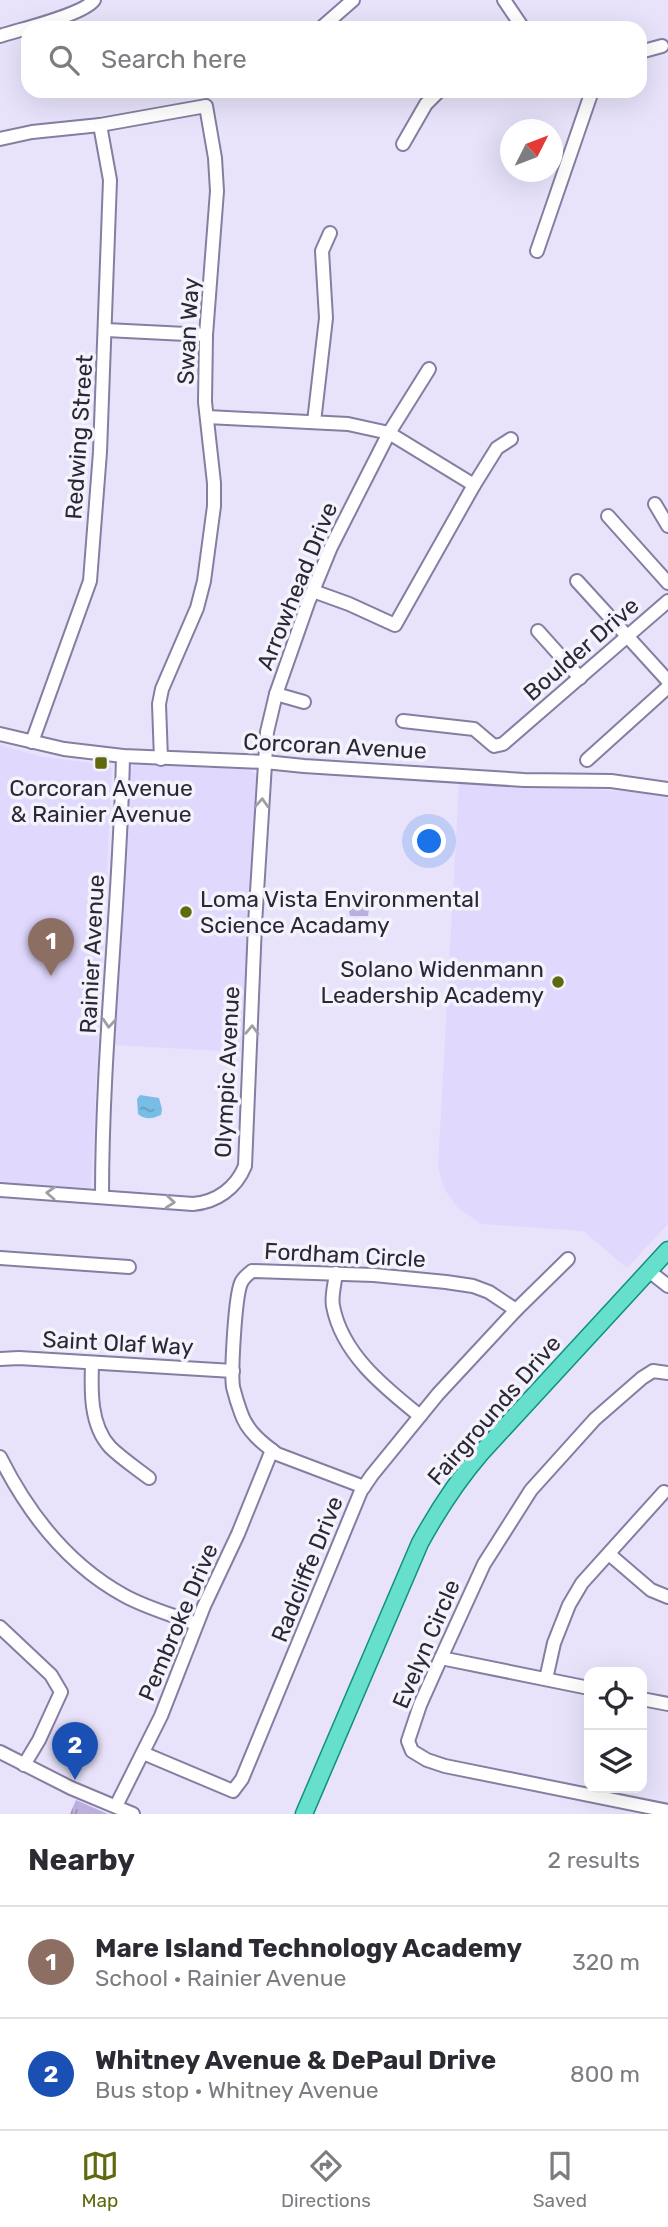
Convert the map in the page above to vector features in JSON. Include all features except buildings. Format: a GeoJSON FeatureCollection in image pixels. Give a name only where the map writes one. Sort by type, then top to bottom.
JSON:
{"type":"FeatureCollection","features":[{"type":"Feature","properties":{"kind":"main road","name":"Fairgrounds Drive"},"geometry":{"type":"LineString","coordinates":[[304,1814],[414,1555],[442,1505],[466,1470],[668,1250]]}},
{"type":"Feature","properties":{"kind":"street"},"geometry":{"type":"LineString","coordinates":[[47,21],[85,8],[94,0]]}},
{"type":"Feature","properties":{"kind":"street"},"geometry":{"type":"LineString","coordinates":[[329,21],[353,0]]}},
{"type":"Feature","properties":{"kind":"street"},"geometry":{"type":"LineString","coordinates":[[504,0],[515,21]]}},
{"type":"Feature","properties":{"kind":"street"},"geometry":{"type":"LineString","coordinates":[[0,36],[21,29]]}},
{"type":"Feature","properties":{"kind":"street"},"geometry":{"type":"LineString","coordinates":[[647,50],[662,46]]}},
{"type":"Feature","properties":{"kind":"street"},"geometry":{"type":"LineString","coordinates":[[403,144],[432,98]]}},
{"type":"Feature","properties":{"kind":"street"},"geometry":{"type":"LineString","coordinates":[[537,251],[590,98]]}},
{"type":"Feature","properties":{"kind":"street","name":"Swan Way"},"geometry":{"type":"LineString","coordinates":[[0,139],[206,106],[215,158],[217,191],[206,335],[205,402],[214,483],[212,527],[197,608],[162,689],[159,704],[161,760]]}},
{"type":"Feature","properties":{"kind":"street","name":"Redwing Street"},"geometry":{"type":"LineString","coordinates":[[32,743],[90,581],[100,453],[110,180],[100,125]]}},
{"type":"Feature","properties":{"kind":"street"},"geometry":{"type":"LineString","coordinates":[[314,422],[326,318],[322,251],[330,233]]}},
{"type":"Feature","properties":{"kind":"street"},"geometry":{"type":"LineString","coordinates":[[106,330],[206,335]]}},
{"type":"Feature","properties":{"kind":"street","name":"Arrowhead Drive"},"geometry":{"type":"LineString","coordinates":[[265,762],[267,732],[276,694],[313,591],[336,536],[389,433],[429,369]]}},
{"type":"Feature","properties":{"kind":"street"},"geometry":{"type":"LineString","coordinates":[[207,417],[348,424],[389,433],[474,485]]}},
{"type":"Feature","properties":{"kind":"street"},"geometry":{"type":"LineString","coordinates":[[313,591],[395,625],[497,448],[511,439]]}},
{"type":"Feature","properties":{"kind":"street"},"geometry":{"type":"LineString","coordinates":[[655,504],[668,527]]}},
{"type":"Feature","properties":{"kind":"street"},"geometry":{"type":"LineString","coordinates":[[608,516],[668,583]]}},
{"type":"Feature","properties":{"kind":"street"},"geometry":{"type":"LineString","coordinates":[[577,581],[668,681]]}},
{"type":"Feature","properties":{"kind":"street","name":"Boulder Drive"},"geometry":{"type":"LineString","coordinates":[[402,721],[474,729],[494,746],[503,744],[668,601]]}},
{"type":"Feature","properties":{"kind":"street"},"geometry":{"type":"LineString","coordinates":[[538,631],[580,678]]}},
{"type":"Feature","properties":{"kind":"street"},"geometry":{"type":"LineString","coordinates":[[587,760],[668,687]]}},
{"type":"Feature","properties":{"kind":"street"},"geometry":{"type":"LineString","coordinates":[[276,694],[304,702]]}},
{"type":"Feature","properties":{"kind":"street","name":"Corcoran Avenue"},"geometry":{"type":"LineString","coordinates":[[0,734],[64,749],[123,757],[265,762],[524,780],[611,781],[668,789]]}},
{"type":"Feature","properties":{"kind":"street","name":"Rainier Avenue"},"geometry":{"type":"LineString","coordinates":[[102,1196],[105,1074],[123,757]]}},
{"type":"Feature","properties":{"kind":"street","name":"Olympic Avenue"},"geometry":{"type":"LineString","coordinates":[[0,1190],[207,1203],[232,1186],[245,1166],[265,762]]}},
{"type":"Feature","properties":{"kind":"street"},"geometry":{"type":"LineString","coordinates":[[0,1258],[129,1267]]}},
{"type":"Feature","properties":{"kind":"street","name":"Radcliffe Drive"},"geometry":{"type":"LineString","coordinates":[[143,1753],[233,1791],[242,1779],[364,1487],[420,1416],[516,1310],[568,1259]]}},
{"type":"Feature","properties":{"kind":"street","name":"Fordham Circle"},"geometry":{"type":"LineString","coordinates":[[364,1487],[272,1450],[253,1434],[241,1416],[233,1386],[233,1371],[237,1297],[247,1274],[252,1271],[335,1273],[473,1286],[489,1292],[516,1310]]}},
{"type":"Feature","properties":{"kind":"street"},"geometry":{"type":"LineString","coordinates":[[649,1271],[668,1286]]}},
{"type":"Feature","properties":{"kind":"street"},"geometry":{"type":"LineString","coordinates":[[335,1273],[333,1304],[345,1340],[377,1379],[420,1416]]}},
{"type":"Feature","properties":{"kind":"street","name":"Saint Olaf Way"},"geometry":{"type":"LineString","coordinates":[[0,1359],[233,1371]]}},
{"type":"Feature","properties":{"kind":"street"},"geometry":{"type":"LineString","coordinates":[[92,1364],[91,1391],[100,1432],[110,1447],[149,1478]]}},
{"type":"Feature","properties":{"kind":"street","name":"Evelyn Circle"},"geometry":{"type":"LineString","coordinates":[[668,1373],[653,1371],[642,1378],[595,1419],[531,1490],[484,1564],[420,1705],[408,1741],[412,1751],[445,1766],[630,1809],[668,1811]]}},
{"type":"Feature","properties":{"kind":"street","name":"Pembroke Drive"},"geometry":{"type":"LineString","coordinates":[[116,1806],[161,1716],[196,1624],[272,1450]]}},
{"type":"Feature","properties":{"kind":"street"},"geometry":{"type":"LineString","coordinates":[[0,1457],[12,1482],[37,1521],[55,1542],[93,1576],[127,1597],[196,1624]]}},
{"type":"Feature","properties":{"kind":"street"},"geometry":{"type":"LineString","coordinates":[[546,1679],[554,1643],[569,1605],[582,1583],[664,1492]]}},
{"type":"Feature","properties":{"kind":"street"},"geometry":{"type":"LineString","coordinates":[[609,1554],[642,1584],[668,1597]]}},
{"type":"Feature","properties":{"kind":"street"},"geometry":{"type":"LineString","coordinates":[[0,1627],[51,1675],[61,1692],[24,1765]]}},
{"type":"Feature","properties":{"kind":"street"},"geometry":{"type":"LineString","coordinates":[[441,1658],[584,1687]]}},
{"type":"Feature","properties":{"kind":"street"},"geometry":{"type":"LineString","coordinates":[[647,1700],[668,1704]]}},
{"type":"Feature","properties":{"kind":"street"},"geometry":{"type":"LineString","coordinates":[[0,1752],[133,1814]]}},
{"type":"Feature","properties":{"kind":"shaded area"},"geometry":{"type":"Polygon","coordinates":[[[0,745],[43,757],[107,765],[112,769],[91,1188],[0,1184],[0,745]]]}},
{"type":"Feature","properties":{"kind":"shaded area","name":"Loma Vista Environmental Science Acadamy"},"geometry":{"type":"Polygon","coordinates":[[[133,766],[248,769],[260,780],[241,1052],[114,1045],[129,771],[133,766]]]}},
{"type":"Feature","properties":{"kind":"shaded area","name":"Solano Widenmann Leadership Academy"},"geometry":{"type":"Polygon","coordinates":[[[459,783],[622,791],[668,796],[668,1224],[627,1268],[583,1231],[481,1224],[458,1208],[445,1190],[438,1168],[459,783]]]}},
{"type":"Feature","properties":{"kind":"green space"},"geometry":{"type":"Polygon","coordinates":[[[362,898],[370,901],[368,916],[350,916],[348,905],[362,898]]]}},
{"type":"Feature","properties":{"kind":"green space"},"geometry":{"type":"Polygon","coordinates":[[[335,918],[358,919],[357,933],[334,932],[335,918]]]}},
{"type":"Feature","properties":{"kind":"green space"},"geometry":{"type":"Polygon","coordinates":[[[76,1800],[108,1814],[70,1814],[76,1800]]]}},
{"type":"Feature","properties":{"kind":"water"},"geometry":{"type":"Polygon","coordinates":[[[140,1095],[159,1098],[161,1115],[149,1118],[138,1114],[137,1099],[140,1095]]]}},
{"type":"Feature","properties":{"kind":"place","name":"Corcoran Avenue & Rainier Avenue"},"geometry":{"type":"Point","coordinates":[101,763]}},
{"type":"Feature","properties":{"kind":"place","name":"Loma Vista Environmental Science Acadamy"},"geometry":{"type":"Point","coordinates":[186,912]}},
{"type":"Feature","properties":{"kind":"place","name":"Mare Island Technology Academy"},"geometry":{"type":"Point","coordinates":[51,976]}},
{"type":"Feature","properties":{"kind":"place","name":"Solano Widenmann Leadership Academy"},"geometry":{"type":"Point","coordinates":[558,982]}},
{"type":"Feature","properties":{"kind":"place","name":"Whitney Avenue & DePaul Drive"},"geometry":{"type":"Point","coordinates":[75,1780]}}]}
